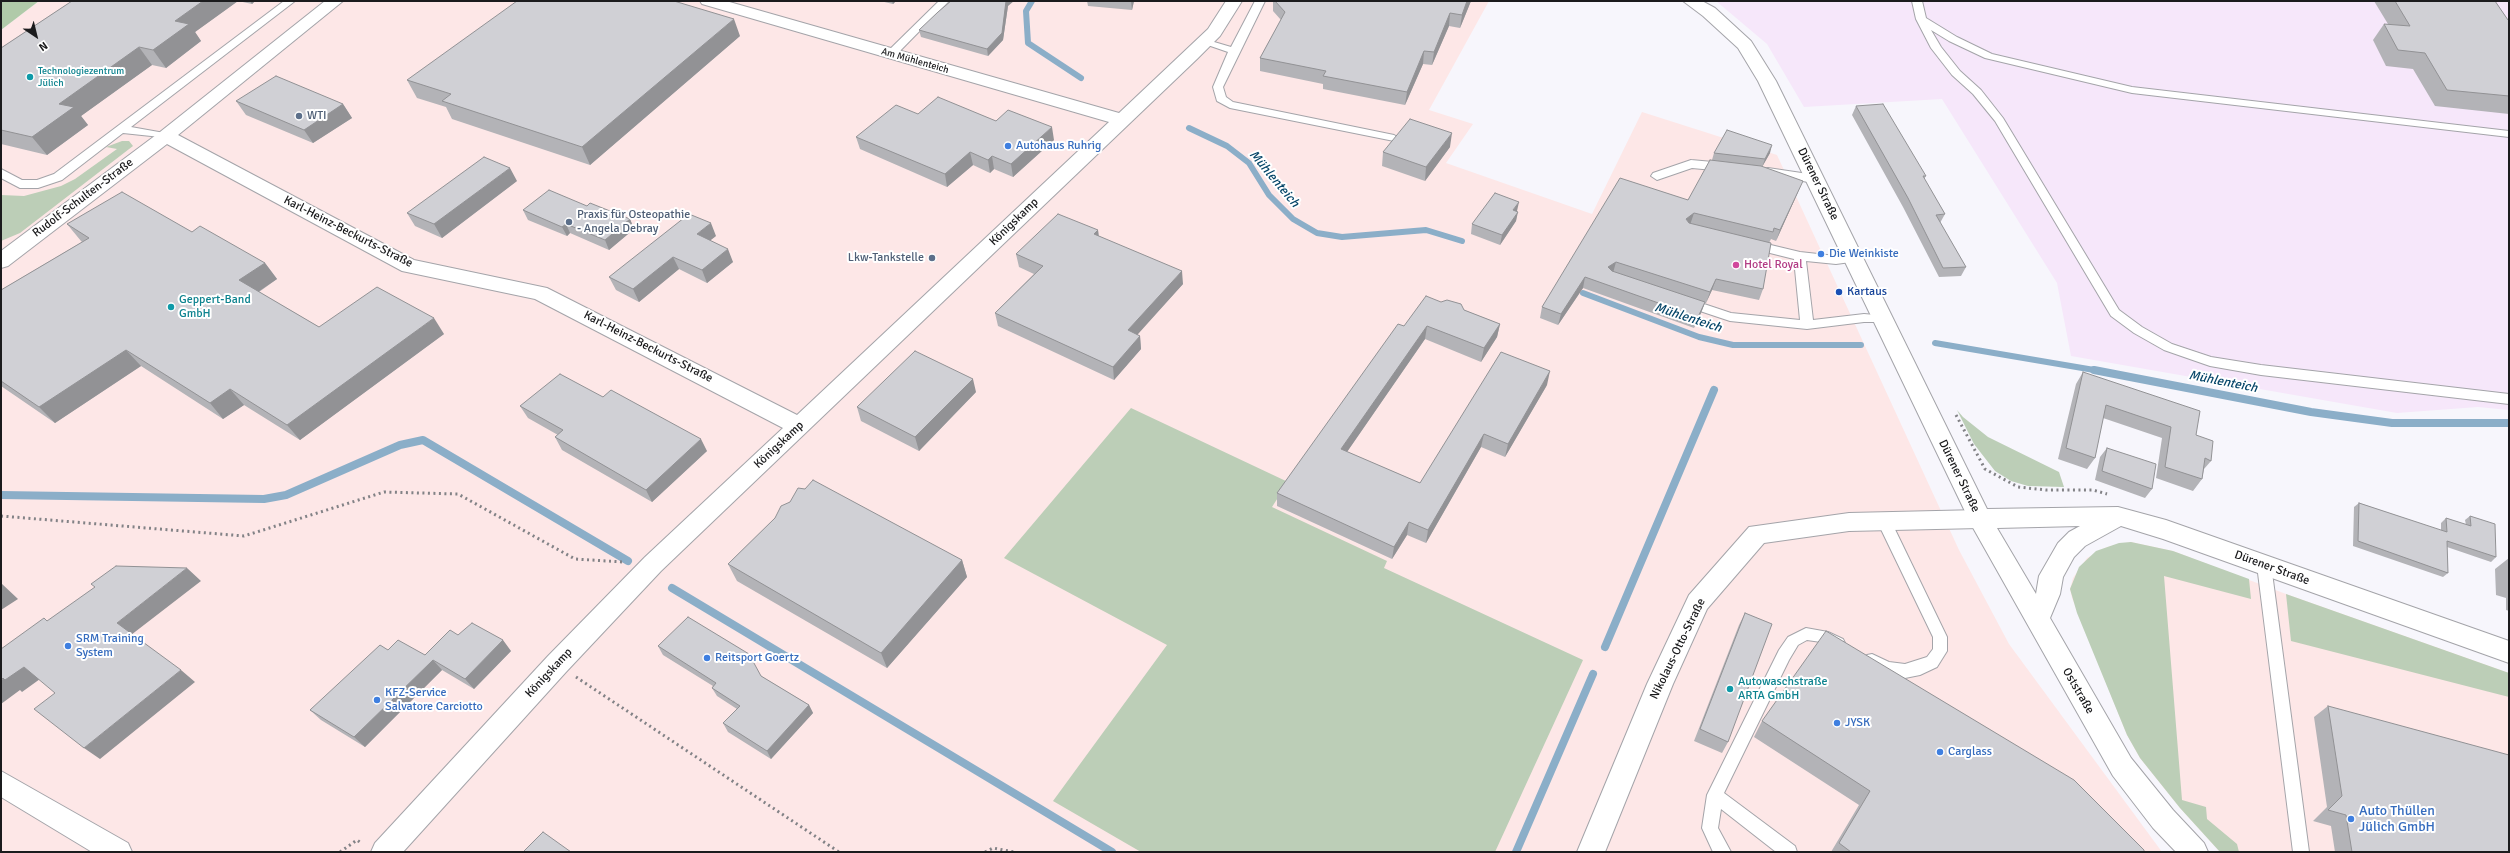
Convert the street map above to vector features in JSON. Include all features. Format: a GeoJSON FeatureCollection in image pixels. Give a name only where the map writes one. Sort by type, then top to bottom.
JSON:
{"type":"FeatureCollection","features":[{"type":"Feature","properties":{"kind":"street"},"geometry":{"type":"LineString","coordinates":[[166,136],[335,1]]}},
{"type":"Feature","properties":{"kind":"street","name":"Am Mühlenteich"},"geometry":{"type":"LineString","coordinates":[[708,1],[1122,120]]}},
{"type":"Feature","properties":{"kind":"street","name":"Königskamp"},"geometry":{"type":"LineString","coordinates":[[1197,48],[1217,1]]}},
{"type":"Feature","properties":{"kind":"street","name":"Königskamp"},"geometry":{"type":"LineString","coordinates":[[385,852],[557,664],[653,564],[1214,32],[1234,1]]}},
{"type":"Feature","properties":{"kind":"street","name":"Dürener Straße"},"geometry":{"type":"LineString","coordinates":[[1691,1],[1724,24],[1745,46],[1767,81],[1816,179],[1980,519],[2117,506],[2166,530],[2509,652]]}},
{"type":"Feature","properties":{"kind":"street","name":"Rudolf-Schulten-Straße"},"geometry":{"type":"LineString","coordinates":[[1,261],[166,136]]}},
{"type":"Feature","properties":{"kind":"street","name":"Karl-Heinz-Beckurts-Straße"},"geometry":{"type":"LineString","coordinates":[[166,136],[409,266],[540,293],[567,305],[800,426]]}},
{"type":"Feature","properties":{"kind":"street"},"geometry":{"type":"LineString","coordinates":[[2037,620],[2048,594],[2051,576],[2066,550],[2117,506]]}},
{"type":"Feature","properties":{"kind":"street","name":"Nikolaus-Otto-Straße"},"geometry":{"type":"LineString","coordinates":[[1593,851],[1660,684],[1698,602],[1757,534],[1849,522],[1980,519]]}},
{"type":"Feature","properties":{"kind":"street","name":"Oststraße"},"geometry":{"type":"LineString","coordinates":[[1980,519],[2122,767],[2194,852]]}},
{"type":"Feature","properties":{"kind":"street"},"geometry":{"type":"LineString","coordinates":[[1,783],[118,852]]}},
{"type":"Feature","properties":{"kind":"lane"},"geometry":{"type":"LineString","coordinates":[[3,176],[20,184],[38,184],[58,177],[290,1]]}},
{"type":"Feature","properties":{"kind":"lane"},"geometry":{"type":"LineString","coordinates":[[891,54],[944,1]]}},
{"type":"Feature","properties":{"kind":"lane"},"geometry":{"type":"LineString","coordinates":[[1260,1],[1234,51],[1218,87],[1221,99],[1230,105],[1394,138]]}},
{"type":"Feature","properties":{"kind":"lane"},"geometry":{"type":"LineString","coordinates":[[1917,1],[1921,19],[1936,48],[1956,73],[1977,92],[1999,120],[2115,313],[2138,330],[2168,347],[2210,361],[2261,370],[2509,399]]}},
{"type":"Feature","properties":{"kind":"lane"},"geometry":{"type":"LineString","coordinates":[[1921,19],[1953,40],[1989,56],[2132,90],[2509,134]]}},
{"type":"Feature","properties":{"kind":"lane"},"geometry":{"type":"LineString","coordinates":[[1197,48],[1234,51]]}},
{"type":"Feature","properties":{"kind":"lane"},"geometry":{"type":"LineString","coordinates":[[121,129],[166,136]]}},
{"type":"Feature","properties":{"kind":"lane"},"geometry":{"type":"LineString","coordinates":[[1657,176],[1690,164],[1735,168]]}},
{"type":"Feature","properties":{"kind":"lane"},"geometry":{"type":"LineString","coordinates":[[1757,170],[1816,179]]}},
{"type":"Feature","properties":{"kind":"lane"},"geometry":{"type":"LineString","coordinates":[[1741,242],[1800,256],[1836,260],[1854,258]]}},
{"type":"Feature","properties":{"kind":"lane"},"geometry":{"type":"LineString","coordinates":[[1800,256],[1807,325]]}},
{"type":"Feature","properties":{"kind":"lane"},"geometry":{"type":"LineString","coordinates":[[1671,297],[1730,316],[1807,325],[1864,318],[1883,319]]}},
{"type":"Feature","properties":{"kind":"lane"},"geometry":{"type":"LineString","coordinates":[[1724,852],[1719,848],[1710,828],[1715,795],[1784,655],[1793,641],[1806,634],[1823,636],[1856,651],[1887,668],[1905,671],[1920,668],[1932,662],[1940,651],[1940,636],[1884,521]]}},
{"type":"Feature","properties":{"kind":"lane"},"geometry":{"type":"LineString","coordinates":[[2264,565],[2301,852]]}},
{"type":"Feature","properties":{"kind":"lane"},"geometry":{"type":"LineString","coordinates":[[1715,795],[1789,852]]}},
{"type":"Feature","properties":{"kind":"path"},"geometry":{"type":"LineString","coordinates":[[1953,411],[1984,469],[2018,487],[2046,490],[2093,490],[2117,506]]}},
{"type":"Feature","properties":{"kind":"path"},"geometry":{"type":"LineString","coordinates":[[1,516],[244,536],[384,492],[458,494],[575,559],[653,564]]}},
{"type":"Feature","properties":{"kind":"path"},"geometry":{"type":"LineString","coordinates":[[557,664],[839,852]]}},
{"type":"Feature","properties":{"kind":"path"},"geometry":{"type":"LineString","coordinates":[[984,852],[993,848],[1014,852]]}},
{"type":"Feature","properties":{"kind":"shaded area"},"geometry":{"type":"Polygon","coordinates":[[[39,1],[1489,1],[1429,110],[1473,124],[1446,163],[1592,214],[1642,112],[1777,155],[1959,550],[2009,644],[2162,852],[1,852],[1,30],[39,1]]]}},
{"type":"Feature","properties":{"kind":"shaded area"},"geometry":{"type":"Polygon","coordinates":[[[1716,1],[2509,1],[2509,410],[2478,407],[2397,413],[2071,356],[2057,283],[1942,99],[1804,107],[1767,44],[1716,1]]]}},
{"type":"Feature","properties":{"kind":"shaded area"},"geometry":{"type":"Polygon","coordinates":[[[2131,542],[2173,551],[2286,594],[2509,673],[2509,852],[2220,852],[2180,808],[2140,758],[2127,735],[2072,598],[2070,589],[2073,578],[2087,558],[2107,547],[2131,542]]]}},
{"type":"Feature","properties":{"kind":"green space"},"geometry":{"type":"Polygon","coordinates":[[[1,1],[39,1],[1,30],[1,1]]]}},
{"type":"Feature","properties":{"kind":"green space"},"geometry":{"type":"Polygon","coordinates":[[[122,141],[129,141],[133,146],[20,233],[1,241],[1,195],[24,196],[61,186],[75,179],[117,149],[106,147],[122,141]]]}},
{"type":"Feature","properties":{"kind":"green space"},"geometry":{"type":"Polygon","coordinates":[[[1131,408],[1288,482],[1272,507],[1387,561],[1384,568],[1583,660],[1495,852],[1141,852],[1053,801],[1167,645],[1004,558],[1131,408]]]}},
{"type":"Feature","properties":{"kind":"green space"},"geometry":{"type":"Polygon","coordinates":[[[1957,410],[1963,417],[1988,437],[2059,472],[2064,487],[2028,486],[2011,481],[1995,471],[1974,444],[1957,410]]]}},
{"type":"Feature","properties":{"kind":"green space"},"geometry":{"type":"Polygon","coordinates":[[[2131,542],[2173,551],[2249,579],[2251,599],[2164,576],[2182,800],[2206,807],[2207,819],[2237,844],[2239,852],[2220,852],[2180,808],[2140,758],[2127,735],[2077,613],[2070,589],[2079,567],[2096,551],[2119,543],[2131,542]]]}},
{"type":"Feature","properties":{"kind":"green space"},"geometry":{"type":"Polygon","coordinates":[[[2286,594],[2509,673],[2509,697],[2291,641],[2286,594]]]}},
{"type":"Feature","properties":{"kind":"building","name":"Technologiezentrum Jülich"},"geometry":{"type":"Polygon","coordinates":[[[72,1],[203,1],[175,21],[189,24],[153,50],[139,47],[59,104],[74,107],[32,137],[1,130],[1,48],[72,1]]]}},
{"type":"Feature","properties":{"kind":"building"},"geometry":{"type":"Polygon","coordinates":[[[517,1],[674,1],[734,19],[582,147],[442,101],[451,94],[407,80],[517,1]]]}},
{"type":"Feature","properties":{"kind":"building"},"geometry":{"type":"Polygon","coordinates":[[[951,1],[1006,1],[1002,33],[987,49],[919,30],[951,1]]]}},
{"type":"Feature","properties":{"kind":"building"},"geometry":{"type":"Polygon","coordinates":[[[1275,1],[1467,1],[1462,15],[1450,13],[1434,52],[1424,51],[1407,92],[1323,76],[1326,71],[1260,58],[1285,12],[1275,1]]]}},
{"type":"Feature","properties":{"kind":"building"},"geometry":{"type":"Polygon","coordinates":[[[2395,1],[2495,1],[2509,20],[2509,96],[2447,90],[2425,53],[2398,50],[2384,24],[2410,26],[2395,1]]]}},
{"type":"Feature","properties":{"kind":"building"},"geometry":{"type":"Polygon","coordinates":[[[276,76],[343,104],[304,130],[236,101],[276,76]]]}},
{"type":"Feature","properties":{"kind":"building"},"geometry":{"type":"Polygon","coordinates":[[[938,97],[996,121],[1008,110],[1052,127],[1011,164],[992,156],[988,160],[970,152],[945,174],[856,137],[896,105],[918,114],[938,97]]]}},
{"type":"Feature","properties":{"kind":"building"},"geometry":{"type":"Polygon","coordinates":[[[1883,104],[1926,176],[1923,176],[1945,214],[1936,215],[1966,267],[1943,268],[1908,198],[1856,106],[1883,104]]]}},
{"type":"Feature","properties":{"kind":"building"},"geometry":{"type":"Polygon","coordinates":[[[1410,119],[1452,133],[1426,167],[1383,152],[1410,119]]]}},
{"type":"Feature","properties":{"kind":"building"},"geometry":{"type":"Polygon","coordinates":[[[1727,130],[1772,145],[1765,159],[1714,153],[1727,130]]]}},
{"type":"Feature","properties":{"kind":"building"},"geometry":{"type":"Polygon","coordinates":[[[484,157],[510,168],[434,224],[407,213],[484,157]]]}},
{"type":"Feature","properties":{"kind":"building"},"geometry":{"type":"Polygon","coordinates":[[[1710,160],[1761,166],[1803,181],[1780,230],[1774,228],[1773,232],[1694,213],[1686,219],[1689,223],[1771,243],[1763,289],[1716,279],[1710,292],[1616,262],[1608,267],[1612,271],[1705,302],[1698,317],[1585,277],[1561,314],[1542,307],[1620,178],[1688,200],[1710,160]]]}},
{"type":"Feature","properties":{"kind":"building"},"geometry":{"type":"Polygon","coordinates":[[[549,190],[587,206],[590,203],[630,219],[605,240],[566,224],[562,227],[523,210],[549,190]]]}},
{"type":"Feature","properties":{"kind":"building"},"geometry":{"type":"Polygon","coordinates":[[[122,192],[192,232],[200,226],[265,263],[239,280],[319,327],[377,287],[434,318],[287,425],[230,389],[210,403],[126,350],[39,407],[1,381],[1,290],[89,238],[67,224],[122,192]]]}},
{"type":"Feature","properties":{"kind":"building"},"geometry":{"type":"Polygon","coordinates":[[[1495,193],[1519,202],[1513,210],[1518,212],[1502,235],[1472,224],[1495,193]]]}},
{"type":"Feature","properties":{"kind":"building"},"geometry":{"type":"Polygon","coordinates":[[[689,214],[711,223],[697,234],[728,249],[702,270],[673,257],[633,289],[609,277],[689,214]]]}},
{"type":"Feature","properties":{"kind":"building"},"geometry":{"type":"Polygon","coordinates":[[[1058,214],[1098,230],[1094,234],[1182,271],[1128,330],[1140,336],[1113,367],[995,313],[1043,266],[1016,254],[1058,214]]]}},
{"type":"Feature","properties":{"kind":"building"},"geometry":{"type":"Polygon","coordinates":[[[1426,296],[1441,302],[1447,300],[1461,304],[1464,310],[1500,324],[1484,348],[1427,326],[1341,449],[1420,483],[1501,352],[1550,371],[1508,444],[1484,434],[1428,530],[1409,522],[1394,547],[1277,493],[1398,324],[1404,326],[1426,296]]]}},
{"type":"Feature","properties":{"kind":"building"},"geometry":{"type":"Polygon","coordinates":[[[915,351],[973,379],[915,437],[857,407],[915,351]]]}},
{"type":"Feature","properties":{"kind":"building"},"geometry":{"type":"Polygon","coordinates":[[[2083,372],[2200,411],[2196,435],[2213,441],[2211,461],[2205,458],[2202,479],[2165,467],[2171,427],[2106,405],[2095,458],[2066,448],[2083,372]]]}},
{"type":"Feature","properties":{"kind":"building"},"geometry":{"type":"Polygon","coordinates":[[[560,374],[603,397],[611,390],[701,439],[646,490],[555,437],[563,430],[520,406],[560,374]]]}},
{"type":"Feature","properties":{"kind":"building"},"geometry":{"type":"Polygon","coordinates":[[[2107,448],[2156,464],[2152,489],[2102,471],[2107,448]]]}},
{"type":"Feature","properties":{"kind":"building"},"geometry":{"type":"Polygon","coordinates":[[[813,480],[962,560],[881,653],[728,564],[775,518],[781,506],[790,502],[798,488],[805,489],[813,480]]]}},
{"type":"Feature","properties":{"kind":"building"},"geometry":{"type":"Polygon","coordinates":[[[2359,503],[2447,532],[2446,518],[2471,526],[2470,516],[2495,524],[2496,557],[2447,541],[2448,573],[2358,541],[2359,503]]]}},
{"type":"Feature","properties":{"kind":"building"},"geometry":{"type":"Polygon","coordinates":[[[116,566],[187,568],[117,623],[181,670],[84,748],[34,709],[55,693],[24,667],[5,680],[3,678],[1,680],[1,649],[44,618],[47,621],[95,587],[91,584],[116,566]]]}},
{"type":"Feature","properties":{"kind":"building","name":"Autowaschstraße ARTA GmbH"},"geometry":{"type":"Polygon","coordinates":[[[1745,613],[1772,624],[1728,742],[1700,729],[1745,613]]]}},
{"type":"Feature","properties":{"kind":"building"},"geometry":{"type":"Polygon","coordinates":[[[688,617],[749,654],[761,676],[809,705],[767,751],[723,723],[740,706],[712,688],[716,683],[658,646],[688,617]]]}},
{"type":"Feature","properties":{"kind":"building"},"geometry":{"type":"Polygon","coordinates":[[[472,623],[503,640],[465,679],[433,660],[354,737],[310,710],[380,645],[388,650],[398,640],[425,655],[450,630],[458,635],[472,623]]]}},
{"type":"Feature","properties":{"kind":"building"},"geometry":{"type":"Polygon","coordinates":[[[1826,631],[2074,780],[2144,850],[2144,852],[1851,852],[1839,843],[1870,791],[1762,721],[1826,631]]]}},
{"type":"Feature","properties":{"kind":"building"},"geometry":{"type":"Polygon","coordinates":[[[2328,706],[2509,755],[2509,852],[2352,852],[2346,815],[2328,810],[2342,796],[2328,706]]]}},
{"type":"Feature","properties":{"kind":"building"},"geometry":{"type":"Polygon","coordinates":[[[543,832],[571,852],[523,852],[543,832]]]}},
{"type":"Feature","properties":{"kind":"waterway","name":"Mühlenteich"},"geometry":{"type":"LineString","coordinates":[[1032,1],[1026,11],[1028,43],[1081,78]]}},
{"type":"Feature","properties":{"kind":"waterway","name":"Mühlenteich"},"geometry":{"type":"LineString","coordinates":[[1189,128],[1227,146],[1249,163],[1269,195],[1293,219],[1317,233],[1342,237],[1426,230],[1462,241]]}},
{"type":"Feature","properties":{"kind":"waterway","name":"Mühlenteich"},"geometry":{"type":"LineString","coordinates":[[1583,293],[1699,337],[1733,345],[1861,345]]}},
{"type":"Feature","properties":{"kind":"waterway","name":"Mühlenteich"},"geometry":{"type":"LineString","coordinates":[[1935,343],[2100,371]]}},
{"type":"Feature","properties":{"kind":"waterway","name":"Mühlenteich"},"geometry":{"type":"LineString","coordinates":[[2094,370],[2311,412],[2392,423],[2509,423]]}},
{"type":"Feature","properties":{"kind":"waterway"},"geometry":{"type":"LineString","coordinates":[[1605,647],[1714,390]]}},
{"type":"Feature","properties":{"kind":"waterway"},"geometry":{"type":"LineString","coordinates":[[1,495],[264,499],[286,495],[400,445],[423,440],[628,561]]}},
{"type":"Feature","properties":{"kind":"waterway"},"geometry":{"type":"LineString","coordinates":[[672,588],[1112,852]]}},
{"type":"Feature","properties":{"kind":"waterway"},"geometry":{"type":"LineString","coordinates":[[1516,852],[1593,674]]}},
{"type":"Feature","properties":{"kind":"place","name":"Technologiezentrum Jülich"},"geometry":{"type":"Point","coordinates":[30,77]}},
{"type":"Feature","properties":{"kind":"place","name":"WTI"},"geometry":{"type":"Point","coordinates":[299,116]}},
{"type":"Feature","properties":{"kind":"place","name":"Autohaus Ruhrig"},"geometry":{"type":"Point","coordinates":[1008,146]}},
{"type":"Feature","properties":{"kind":"place","name":"Praxis für Osteopathie - Angela Debray"},"geometry":{"type":"Point","coordinates":[569,222]}},
{"type":"Feature","properties":{"kind":"place","name":"Die Weinkiste"},"geometry":{"type":"Point","coordinates":[1821,254]}},
{"type":"Feature","properties":{"kind":"place","name":"Lkw-Tankstelle"},"geometry":{"type":"Point","coordinates":[932,258]}},
{"type":"Feature","properties":{"kind":"place","name":"Hotel Royal"},"geometry":{"type":"Point","coordinates":[1736,265]}},
{"type":"Feature","properties":{"kind":"place","name":"Kartaus"},"geometry":{"type":"Point","coordinates":[1839,292]}},
{"type":"Feature","properties":{"kind":"place","name":"Geppert-Band GmbH"},"geometry":{"type":"Point","coordinates":[171,307]}},
{"type":"Feature","properties":{"kind":"place","name":"SRM Training System"},"geometry":{"type":"Point","coordinates":[68,646]}},
{"type":"Feature","properties":{"kind":"place","name":"Reitsport Goertz"},"geometry":{"type":"Point","coordinates":[707,658]}},
{"type":"Feature","properties":{"kind":"place","name":"Autowaschstraße ARTA GmbH"},"geometry":{"type":"Point","coordinates":[1730,689]}},
{"type":"Feature","properties":{"kind":"place","name":"KFZ-Service Salvatore Carciotto"},"geometry":{"type":"Point","coordinates":[377,700]}},
{"type":"Feature","properties":{"kind":"place","name":"JYSK"},"geometry":{"type":"Point","coordinates":[1837,723]}},
{"type":"Feature","properties":{"kind":"place","name":"Carglass"},"geometry":{"type":"Point","coordinates":[1940,752]}},
{"type":"Feature","properties":{"kind":"place","name":"Auto Thüllen Jülich GmbH"},"geometry":{"type":"Point","coordinates":[2351,819]}}]}
